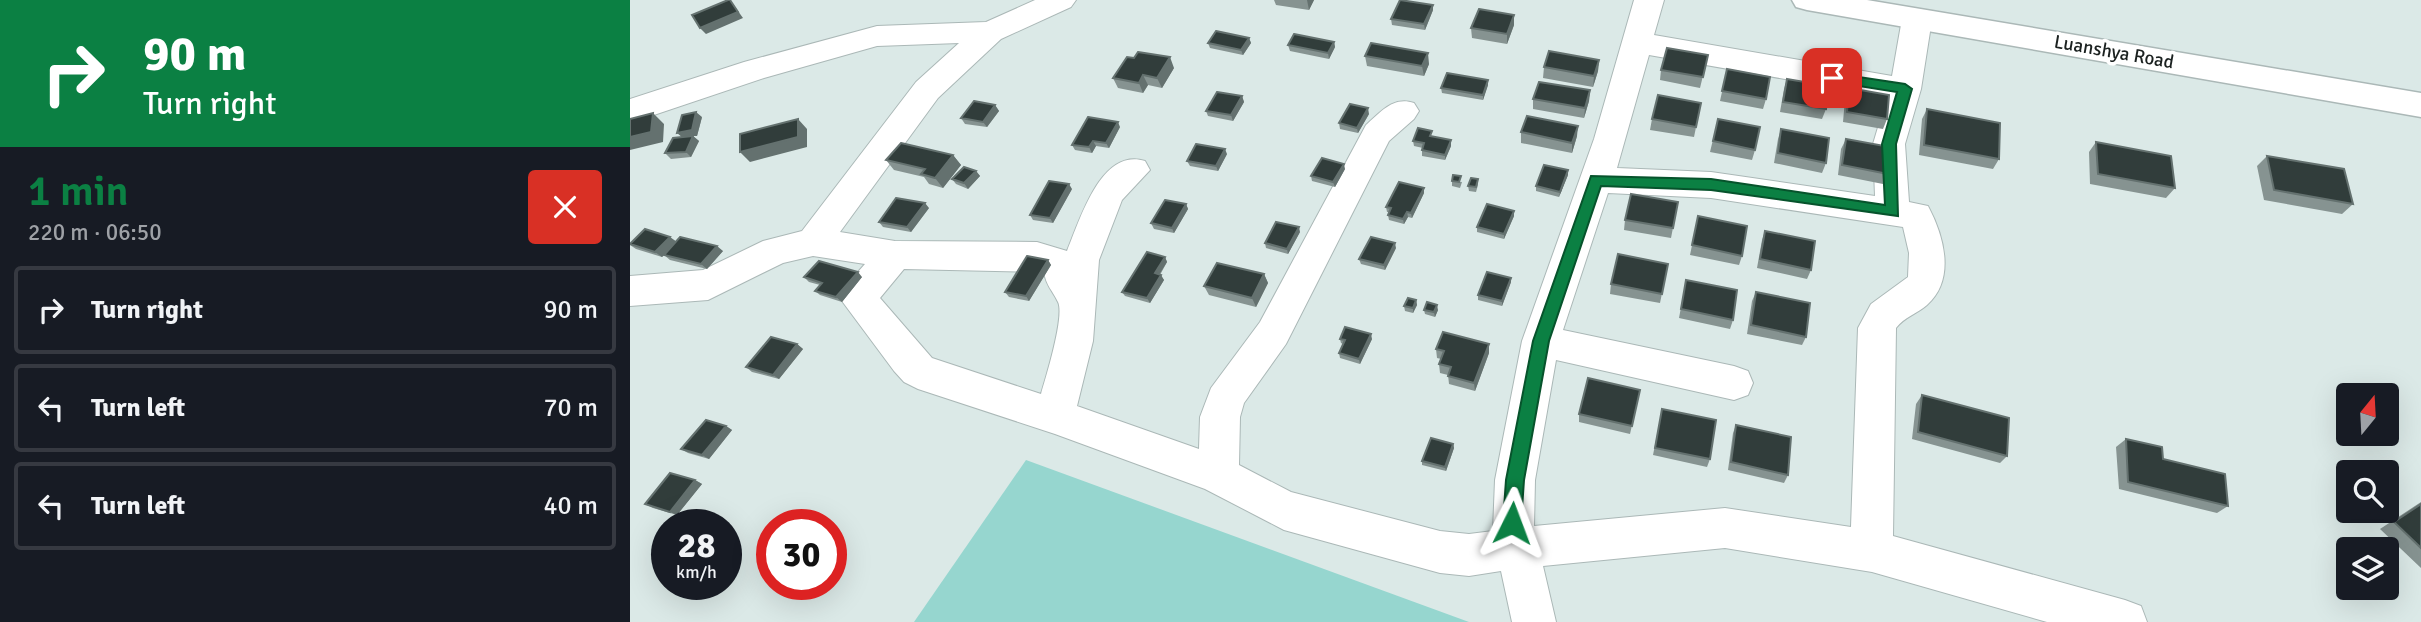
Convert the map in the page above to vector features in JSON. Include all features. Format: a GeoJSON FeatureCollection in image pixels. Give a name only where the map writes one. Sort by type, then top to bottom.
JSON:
{"type":"FeatureCollection","features":[{"type":"Feature","properties":{"kind":"highway","name":"Luanshya Road"},"geometry":{"type":"LineString","coordinates":[[1807,0],[2421,105]]}},
{"type":"Feature","properties":{"kind":"street"},"geometry":{"type":"LineString","coordinates":[[813,242],[927,90],[990,32],[1061,0]]}},
{"type":"Feature","properties":{"kind":"street"},"geometry":{"type":"LineString","coordinates":[[1534,622],[1512,523],[1514,490],[1541,341],[1596,180],[1649,0]]}},
{"type":"Feature","properties":{"kind":"street"},"geometry":{"type":"LineString","coordinates":[[1893,212],[1889,144],[1905,89],[1917,19]]}},
{"type":"Feature","properties":{"kind":"street"},"geometry":{"type":"LineString","coordinates":[[630,111],[755,70],[877,36],[990,32]]}},
{"type":"Feature","properties":{"kind":"street"},"geometry":{"type":"LineString","coordinates":[[1637,42],[1764,67],[1905,89]]}},
{"type":"Feature","properties":{"kind":"street"},"geometry":{"type":"LineString","coordinates":[[1219,475],[1220,417],[1225,400],[1235,382],[1273,333],[1377,133],[1403,111]]}},
{"type":"Feature","properties":{"kind":"street"},"geometry":{"type":"LineString","coordinates":[[1055,416],[1074,341],[1076,297],[1082,260],[1108,193],[1133,170]]}},
{"type":"Feature","properties":{"kind":"street"},"geometry":{"type":"LineString","coordinates":[[1596,180],[1711,185],[1916,216],[1927,254],[1928,275],[1917,295],[1888,310],[1881,317],[1877,328],[1872,551]]}},
{"type":"Feature","properties":{"kind":"street"},"geometry":{"type":"LineString","coordinates":[[630,291],[708,285],[775,251],[813,242],[895,255],[1037,256],[1060,263],[1064,284],[1076,297]]}},
{"type":"Feature","properties":{"kind":"street"},"geometry":{"type":"LineString","coordinates":[[895,255],[863,292],[860,301],[912,365],[932,377],[1055,416],[1219,475],[1284,510],[1440,552],[1494,554],[1518,548],[1725,528],[1872,551],[2125,622]]}},
{"type":"Feature","properties":{"kind":"street"},"geometry":{"type":"LineString","coordinates":[[1541,341],[1734,383]]}},
{"type":"Feature","properties":{"kind":"shaded area"},"geometry":{"type":"Polygon","coordinates":[[[1026,460],[1469,622],[914,622],[1026,460]]]}},
{"type":"Feature","properties":{"kind":"building"},"geometry":{"type":"Polygon","coordinates":[[[728,0],[738,12],[700,28],[692,15],[728,0]]]}},
{"type":"Feature","properties":{"kind":"building"},"geometry":{"type":"Polygon","coordinates":[[[1400,0],[1433,5],[1424,24],[1391,19],[1400,0]]]}},
{"type":"Feature","properties":{"kind":"building"},"geometry":{"type":"Polygon","coordinates":[[[1479,9],[1514,15],[1507,34],[1471,28],[1479,9]]]}},
{"type":"Feature","properties":{"kind":"building"},"geometry":{"type":"Polygon","coordinates":[[[1216,31],[1249,38],[1241,50],[1208,43],[1216,31]]]}},
{"type":"Feature","properties":{"kind":"building"},"geometry":{"type":"Polygon","coordinates":[[[1294,34],[1334,42],[1328,53],[1288,45],[1294,34]]]}},
{"type":"Feature","properties":{"kind":"building"},"geometry":{"type":"Polygon","coordinates":[[[1371,43],[1428,53],[1422,66],[1365,56],[1371,43]]]}},
{"type":"Feature","properties":{"kind":"building"},"geometry":{"type":"Polygon","coordinates":[[[1667,48],[1708,55],[1703,77],[1661,70],[1667,48]]]}},
{"type":"Feature","properties":{"kind":"building"},"geometry":{"type":"Polygon","coordinates":[[[1549,51],[1599,60],[1594,76],[1544,67],[1549,51]]]}},
{"type":"Feature","properties":{"kind":"building"},"geometry":{"type":"Polygon","coordinates":[[[1138,52],[1170,57],[1157,78],[1143,75],[1139,83],[1113,78],[1127,57],[1134,58],[1138,52]]]}},
{"type":"Feature","properties":{"kind":"building"},"geometry":{"type":"Polygon","coordinates":[[[1727,69],[1770,77],[1766,99],[1722,91],[1727,69]]]}},
{"type":"Feature","properties":{"kind":"building"},"geometry":{"type":"Polygon","coordinates":[[[1447,73],[1488,80],[1483,95],[1441,88],[1447,73]]]}},
{"type":"Feature","properties":{"kind":"building"},"geometry":{"type":"Polygon","coordinates":[[[1787,79],[1828,86],[1826,109],[1783,102],[1787,79]]]}},
{"type":"Feature","properties":{"kind":"building"},"geometry":{"type":"Polygon","coordinates":[[[1539,82],[1590,90],[1585,108],[1533,99],[1539,82]]]}},
{"type":"Feature","properties":{"kind":"building"},"geometry":{"type":"Polygon","coordinates":[[[1849,88],[1889,95],[1887,119],[1847,112],[1849,88]]]}},
{"type":"Feature","properties":{"kind":"building"},"geometry":{"type":"Polygon","coordinates":[[[1217,92],[1242,96],[1231,115],[1206,111],[1217,92]]]}},
{"type":"Feature","properties":{"kind":"building"},"geometry":{"type":"Polygon","coordinates":[[[1658,95],[1701,103],[1696,127],[1652,119],[1658,95]]]}},
{"type":"Feature","properties":{"kind":"building"},"geometry":{"type":"Polygon","coordinates":[[[974,101],[995,105],[983,122],[961,118],[974,101]]]}},
{"type":"Feature","properties":{"kind":"building"},"geometry":{"type":"Polygon","coordinates":[[[1350,104],[1368,108],[1357,128],[1339,123],[1350,104]]]}},
{"type":"Feature","properties":{"kind":"building"},"geometry":{"type":"Polygon","coordinates":[[[1927,109],[2000,123],[1999,159],[1924,145],[1927,109]]]}},
{"type":"Feature","properties":{"kind":"building"},"geometry":{"type":"Polygon","coordinates":[[[696,112],[692,130],[677,133],[682,115],[696,112]]]}},
{"type":"Feature","properties":{"kind":"building"},"geometry":{"type":"Polygon","coordinates":[[[653,113],[651,132],[630,137],[630,119],[653,113]]]}},
{"type":"Feature","properties":{"kind":"building"},"geometry":{"type":"Polygon","coordinates":[[[1527,116],[1578,126],[1572,143],[1521,132],[1527,116]]]}},
{"type":"Feature","properties":{"kind":"building"},"geometry":{"type":"Polygon","coordinates":[[[1088,117],[1118,122],[1106,143],[1093,141],[1089,147],[1072,145],[1088,117]]]}},
{"type":"Feature","properties":{"kind":"building"},"geometry":{"type":"Polygon","coordinates":[[[798,119],[798,137],[740,152],[740,134],[798,119]]]}},
{"type":"Feature","properties":{"kind":"building"},"geometry":{"type":"Polygon","coordinates":[[[1718,119],[1760,127],[1755,150],[1713,141],[1718,119]]]}},
{"type":"Feature","properties":{"kind":"building"},"geometry":{"type":"Polygon","coordinates":[[[1418,128],[1432,131],[1430,136],[1451,140],[1445,155],[1422,150],[1424,143],[1413,141],[1418,128]]]}},
{"type":"Feature","properties":{"kind":"building"},"geometry":{"type":"Polygon","coordinates":[[[1781,129],[1829,138],[1826,163],[1778,153],[1781,129]]]}},
{"type":"Feature","properties":{"kind":"building"},"geometry":{"type":"Polygon","coordinates":[[[693,136],[686,152],[665,153],[673,138],[693,136]]]}},
{"type":"Feature","properties":{"kind":"building"},"geometry":{"type":"Polygon","coordinates":[[[1846,139],[1890,147],[1888,174],[1842,165],[1846,139]]]}},
{"type":"Feature","properties":{"kind":"building"},"geometry":{"type":"Polygon","coordinates":[[[2096,142],[2171,156],[2175,188],[2098,174],[2096,142]]]}},
{"type":"Feature","properties":{"kind":"building"},"geometry":{"type":"Polygon","coordinates":[[[901,143],[953,155],[935,178],[921,174],[925,169],[886,160],[901,143]]]}},
{"type":"Feature","properties":{"kind":"building"},"geometry":{"type":"Polygon","coordinates":[[[1196,144],[1225,149],[1216,166],[1187,161],[1196,144]]]}},
{"type":"Feature","properties":{"kind":"building"},"geometry":{"type":"Polygon","coordinates":[[[2267,156],[2344,169],[2353,204],[2274,190],[2267,156]]]}},
{"type":"Feature","properties":{"kind":"building"},"geometry":{"type":"Polygon","coordinates":[[[1322,158],[1344,164],[1333,182],[1311,176],[1322,158]]]}},
{"type":"Feature","properties":{"kind":"building"},"geometry":{"type":"Polygon","coordinates":[[[1544,165],[1568,170],[1560,192],[1536,186],[1544,165]]]}},
{"type":"Feature","properties":{"kind":"building"},"geometry":{"type":"Polygon","coordinates":[[[964,167],[976,171],[964,183],[952,179],[964,167]]]}},
{"type":"Feature","properties":{"kind":"building"},"geometry":{"type":"Polygon","coordinates":[[[1453,175],[1461,176],[1459,182],[1452,181],[1453,175]]]}},
{"type":"Feature","properties":{"kind":"building"},"geometry":{"type":"Polygon","coordinates":[[[1471,178],[1478,179],[1476,187],[1468,186],[1471,178]]]}},
{"type":"Feature","properties":{"kind":"building"},"geometry":{"type":"Polygon","coordinates":[[[1049,181],[1069,184],[1050,218],[1030,215],[1049,181]]]}},
{"type":"Feature","properties":{"kind":"building"},"geometry":{"type":"Polygon","coordinates":[[[1399,182],[1424,188],[1411,213],[1407,212],[1403,219],[1388,215],[1391,208],[1386,207],[1399,182]]]}},
{"type":"Feature","properties":{"kind":"building"},"geometry":{"type":"Polygon","coordinates":[[[1631,194],[1678,202],[1673,228],[1625,220],[1631,194]]]}},
{"type":"Feature","properties":{"kind":"building"},"geometry":{"type":"Polygon","coordinates":[[[896,198],[925,203],[907,227],[879,222],[896,198]]]}},
{"type":"Feature","properties":{"kind":"building"},"geometry":{"type":"Polygon","coordinates":[[[1165,200],[1186,204],[1172,228],[1151,223],[1165,200]]]}},
{"type":"Feature","properties":{"kind":"building"},"geometry":{"type":"Polygon","coordinates":[[[1487,204],[1514,211],[1504,234],[1477,227],[1487,204]]]}},
{"type":"Feature","properties":{"kind":"building"},"geometry":{"type":"Polygon","coordinates":[[[1698,216],[1747,226],[1742,256],[1692,245],[1698,216]]]}},
{"type":"Feature","properties":{"kind":"building"},"geometry":{"type":"Polygon","coordinates":[[[1276,222],[1299,227],[1287,249],[1265,243],[1276,222]]]}},
{"type":"Feature","properties":{"kind":"building"},"geometry":{"type":"Polygon","coordinates":[[[645,229],[670,237],[655,252],[630,244],[645,229]]]}},
{"type":"Feature","properties":{"kind":"building"},"geometry":{"type":"Polygon","coordinates":[[[1765,231],[1815,241],[1811,270],[1760,259],[1765,231]]]}},
{"type":"Feature","properties":{"kind":"building"},"geometry":{"type":"Polygon","coordinates":[[[680,237],[717,246],[701,264],[664,255],[680,237]]]}},
{"type":"Feature","properties":{"kind":"building"},"geometry":{"type":"Polygon","coordinates":[[[1371,237],[1395,243],[1384,265],[1359,259],[1371,237]]]}},
{"type":"Feature","properties":{"kind":"building"},"geometry":{"type":"Polygon","coordinates":[[[1147,252],[1165,257],[1155,273],[1161,275],[1147,298],[1122,292],[1147,252]]]}},
{"type":"Feature","properties":{"kind":"building"},"geometry":{"type":"Polygon","coordinates":[[[1618,254],[1668,264],[1662,294],[1611,284],[1618,254]]]}},
{"type":"Feature","properties":{"kind":"building"},"geometry":{"type":"Polygon","coordinates":[[[1027,256],[1048,260],[1026,296],[1005,292],[1027,256]]]}},
{"type":"Feature","properties":{"kind":"building"},"geometry":{"type":"Polygon","coordinates":[[[819,261],[858,272],[836,297],[815,291],[822,283],[804,277],[819,261]]]}},
{"type":"Feature","properties":{"kind":"building"},"geometry":{"type":"Polygon","coordinates":[[[1217,263],[1264,274],[1252,298],[1204,286],[1217,263]]]}},
{"type":"Feature","properties":{"kind":"building"},"geometry":{"type":"Polygon","coordinates":[[[1487,272],[1511,278],[1502,301],[1478,295],[1487,272]]]}},
{"type":"Feature","properties":{"kind":"building"},"geometry":{"type":"Polygon","coordinates":[[[1686,280],[1737,290],[1733,320],[1681,309],[1686,280]]]}},
{"type":"Feature","properties":{"kind":"building"},"geometry":{"type":"Polygon","coordinates":[[[1756,292],[1810,303],[1806,337],[1751,325],[1756,292]]]}},
{"type":"Feature","properties":{"kind":"building"},"geometry":{"type":"Polygon","coordinates":[[[1408,298],[1416,300],[1413,308],[1404,306],[1408,298]]]}},
{"type":"Feature","properties":{"kind":"building"},"geometry":{"type":"Polygon","coordinates":[[[1427,302],[1437,305],[1434,312],[1424,310],[1427,302]]]}},
{"type":"Feature","properties":{"kind":"building"},"geometry":{"type":"Polygon","coordinates":[[[1345,327],[1371,334],[1359,359],[1339,353],[1345,340],[1340,339],[1345,327]]]}},
{"type":"Feature","properties":{"kind":"building"},"geometry":{"type":"Polygon","coordinates":[[[1443,332],[1489,344],[1474,383],[1448,376],[1451,367],[1439,364],[1444,351],[1436,349],[1443,332]]]}},
{"type":"Feature","properties":{"kind":"building"},"geometry":{"type":"Polygon","coordinates":[[[771,337],[797,344],[773,375],[746,367],[771,337]]]}},
{"type":"Feature","properties":{"kind":"building"},"geometry":{"type":"Polygon","coordinates":[[[1588,378],[1640,390],[1632,426],[1579,414],[1588,378]]]}},
{"type":"Feature","properties":{"kind":"building"},"geometry":{"type":"Polygon","coordinates":[[[1922,395],[2009,418],[2007,456],[1918,432],[1922,395]]]}},
{"type":"Feature","properties":{"kind":"building"},"geometry":{"type":"Polygon","coordinates":[[[1662,409],[1716,420],[1710,459],[1655,448],[1662,409]]]}},
{"type":"Feature","properties":{"kind":"building"},"geometry":{"type":"Polygon","coordinates":[[[706,420],[726,426],[702,455],[681,449],[706,420]]]}},
{"type":"Feature","properties":{"kind":"building"},"geometry":{"type":"Polygon","coordinates":[[[1736,425],[1791,437],[1788,475],[1731,462],[1736,425]]]}},
{"type":"Feature","properties":{"kind":"building"},"geometry":{"type":"Polygon","coordinates":[[[1431,438],[1453,444],[1445,467],[1422,461],[1431,438]]]}},
{"type":"Feature","properties":{"kind":"building"},"geometry":{"type":"Polygon","coordinates":[[[2126,439],[2162,447],[2163,459],[2225,474],[2228,506],[2128,482],[2126,439]]]}},
{"type":"Feature","properties":{"kind":"building"},"geometry":{"type":"Polygon","coordinates":[[[670,473],[695,480],[672,509],[661,509],[645,504],[670,473]]]}},
{"type":"Feature","properties":{"kind":"building"},"geometry":{"type":"Polygon","coordinates":[[[2421,504],[2421,548],[2395,523],[2399,523],[2399,519],[2421,504]]]}},
{"type":"Feature","properties":{"kind":"route"},"geometry":{"type":"LineString","coordinates":[[1512,523],[1515,480],[1541,341],[1596,180],[1711,185],[1893,212],[1889,144],[1905,89],[1832,78]]}}]}
